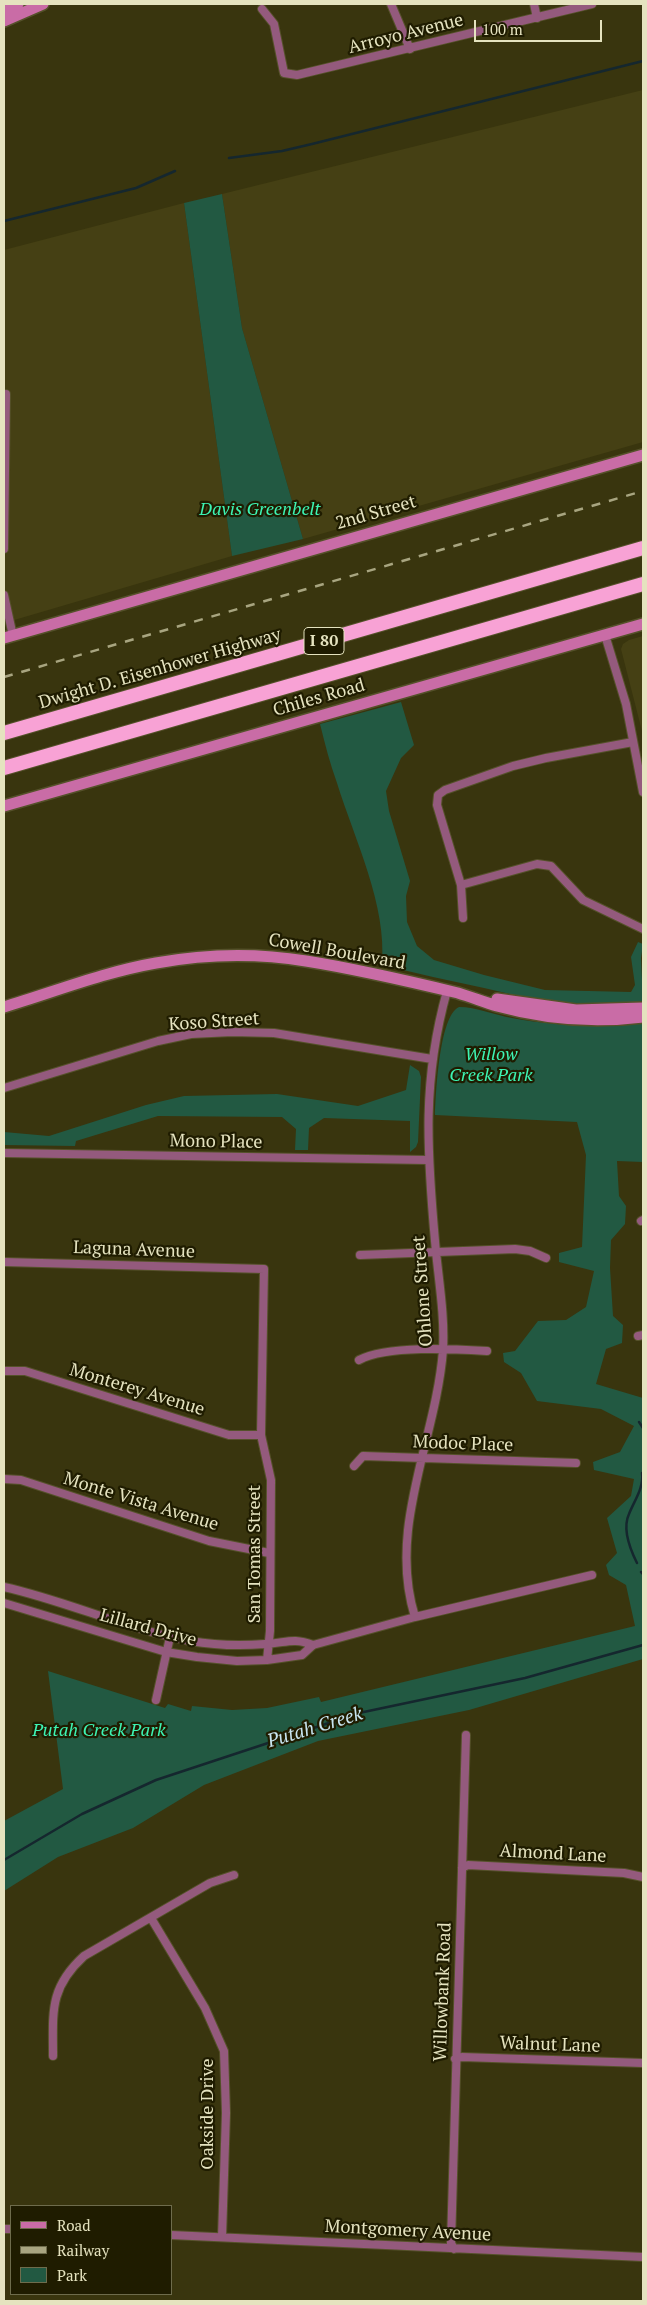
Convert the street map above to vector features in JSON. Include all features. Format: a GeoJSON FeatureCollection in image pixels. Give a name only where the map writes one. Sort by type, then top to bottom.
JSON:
{"type":"FeatureCollection","features":[{"type":"Feature","properties":{"kind":"highway","name":"Dwight D. Eisenhower Highway"},"geometry":{"type":"LineString","coordinates":[[4,733],[643,548]]}},
{"type":"Feature","properties":{"kind":"highway","name":"I 80"},"geometry":{"type":"LineString","coordinates":[[4,768],[643,584]]}},
{"type":"Feature","properties":{"kind":"street"},"geometry":{"type":"LineString","coordinates":[[4,9],[18,4]]}},
{"type":"Feature","properties":{"kind":"street"},"geometry":{"type":"LineString","coordinates":[[4,20],[43,4]]}},
{"type":"Feature","properties":{"kind":"street"},"geometry":{"type":"LineString","coordinates":[[391,4],[410,49]]}},
{"type":"Feature","properties":{"kind":"street"},"geometry":{"type":"LineString","coordinates":[[534,4],[537,18]]}},
{"type":"Feature","properties":{"kind":"street","name":"Arroyo Avenue"},"geometry":{"type":"LineString","coordinates":[[262,9],[274,24],[284,73],[297,76],[592,4]]}},
{"type":"Feature","properties":{"kind":"street"},"geometry":{"type":"LineString","coordinates":[[4,549],[6,394]]}},
{"type":"Feature","properties":{"kind":"street","name":"2nd Street"},"geometry":{"type":"LineString","coordinates":[[8,637],[643,455]]}},
{"type":"Feature","properties":{"kind":"street"},"geometry":{"type":"LineString","coordinates":[[4,595],[8,637]]}},
{"type":"Feature","properties":{"kind":"street","name":"Chiles Road"},"geometry":{"type":"LineString","coordinates":[[4,806],[643,624]]}},
{"type":"Feature","properties":{"kind":"street"},"geometry":{"type":"LineString","coordinates":[[605,635],[626,704],[643,792]]}},
{"type":"Feature","properties":{"kind":"street"},"geometry":{"type":"LineString","coordinates":[[463,918],[461,885],[437,805],[438,795],[444,790],[513,766],[633,742]]}},
{"type":"Feature","properties":{"kind":"street"},"geometry":{"type":"LineString","coordinates":[[461,885],[537,864],[544,864],[551,866],[583,900],[643,930]]}},
{"type":"Feature","properties":{"kind":"street","name":"Cowell Boulevard"},"geometry":{"type":"LineString","coordinates":[[4,1007],[116,972],[156,963],[232,956],[304,961],[447,991],[498,1006],[554,1017],[599,1020],[643,1017]]}},
{"type":"Feature","properties":{"kind":"street","name":"Ohlone Street"},"geometry":{"type":"LineString","coordinates":[[415,1617],[408,1585],[406,1549],[408,1522],[443,1350],[427,1160],[427,1107],[432,1060],[447,991]]}},
{"type":"Feature","properties":{"kind":"street","name":"Cowell Boulevard"},"geometry":{"type":"LineString","coordinates":[[460,994],[569,1010],[604,1011],[643,1008]]}},
{"type":"Feature","properties":{"kind":"street","name":"Koso Street"},"geometry":{"type":"LineString","coordinates":[[4,1088],[158,1041],[191,1034],[232,1032],[274,1034],[432,1060]]}},
{"type":"Feature","properties":{"kind":"street","name":"Mono Place"},"geometry":{"type":"LineString","coordinates":[[4,1153],[427,1160]]}},
{"type":"Feature","properties":{"kind":"street"},"geometry":{"type":"LineString","coordinates":[[360,1255],[515,1250],[530,1252],[546,1258]]}},
{"type":"Feature","properties":{"kind":"street","name":"Laguna Avenue"},"geometry":{"type":"LineString","coordinates":[[4,1262],[264,1269]]}},
{"type":"Feature","properties":{"kind":"street","name":"San Tomas Street"},"geometry":{"type":"LineString","coordinates":[[264,1269],[261,1435],[271,1480],[269,1553],[270,1631],[267,1644],[267,1660]]}},
{"type":"Feature","properties":{"kind":"street"},"geometry":{"type":"LineString","coordinates":[[358,1360],[370,1354],[384,1351],[487,1351]]}},
{"type":"Feature","properties":{"kind":"street","name":"Monterey Avenue"},"geometry":{"type":"LineString","coordinates":[[4,1371],[25,1372],[229,1435],[261,1435]]}},
{"type":"Feature","properties":{"kind":"street","name":"Modoc Place"},"geometry":{"type":"LineString","coordinates":[[354,1466],[362,1456],[576,1463]]}},
{"type":"Feature","properties":{"kind":"street","name":"Monte Vista Avenue"},"geometry":{"type":"LineString","coordinates":[[4,1480],[21,1480],[209,1541],[269,1553]]}},
{"type":"Feature","properties":{"kind":"street","name":"Lillard Drive"},"geometry":{"type":"LineString","coordinates":[[4,1603],[166,1652],[214,1659],[267,1660],[302,1655],[313,1645],[415,1617],[592,1575]]}},
{"type":"Feature","properties":{"kind":"street","name":"Lillard Drive"},"geometry":{"type":"LineString","coordinates":[[4,1587],[170,1637],[215,1644],[267,1644],[298,1640],[313,1645]]}},
{"type":"Feature","properties":{"kind":"street"},"geometry":{"type":"LineString","coordinates":[[54,1617],[58,1602]]}},
{"type":"Feature","properties":{"kind":"street"},"geometry":{"type":"LineString","coordinates":[[156,1700],[170,1637]]}},
{"type":"Feature","properties":{"kind":"street"},"geometry":{"type":"LineString","coordinates":[[214,1659],[215,1644]]}},
{"type":"Feature","properties":{"kind":"street","name":"Willowbank Road"},"geometry":{"type":"LineString","coordinates":[[454,2248],[451,2243],[466,1735]]}},
{"type":"Feature","properties":{"kind":"street","name":"Almond Lane"},"geometry":{"type":"LineString","coordinates":[[462,1868],[468,1865],[624,1873],[643,1877]]}},
{"type":"Feature","properties":{"kind":"street"},"geometry":{"type":"LineString","coordinates":[[52,2056],[54,2005],[57,1989],[68,1973],[84,1956],[210,1883],[234,1875]]}},
{"type":"Feature","properties":{"kind":"street","name":"Oakside Drive"},"geometry":{"type":"LineString","coordinates":[[151,1918],[205,2008],[224,2051],[226,2113],[222,2238]]}},
{"type":"Feature","properties":{"kind":"street","name":"Walnut Lane"},"geometry":{"type":"LineString","coordinates":[[456,2059],[462,2057],[643,2063]]}},
{"type":"Feature","properties":{"kind":"street","name":"Montgomery Avenue"},"geometry":{"type":"LineString","coordinates":[[172,2235],[643,2257]]}},
{"type":"Feature","properties":{"kind":"shaded area"},"geometry":{"type":"Polygon","coordinates":[[[643,90],[643,442],[303,539],[242,328],[222,194],[643,90]]]}},
{"type":"Feature","properties":{"kind":"shaded area"},"geometry":{"type":"Polygon","coordinates":[[[184,203],[232,556],[4,623],[4,250],[184,203]]]}},
{"type":"Feature","properties":{"kind":"shaded area"},"geometry":{"type":"Polygon","coordinates":[[[643,636],[643,735],[621,649],[623,644],[629,640],[643,636]]]}},
{"type":"Feature","properties":{"kind":"green space","name":"Davis Greenbelt"},"geometry":{"type":"Polygon","coordinates":[[[222,194],[242,328],[303,539],[232,556],[184,203],[222,194]]]}},
{"type":"Feature","properties":{"kind":"green space"},"geometry":{"type":"Polygon","coordinates":[[[401,702],[414,745],[401,758],[386,791],[389,811],[410,881],[406,896],[407,922],[417,946],[434,960],[545,990],[631,992],[635,985],[631,957],[638,942],[643,944],[641,958],[643,1001],[603,1006],[563,1004],[523,997],[382,965],[380,919],[375,896],[332,769],[320,724],[401,702]]]}},
{"type":"Feature","properties":{"kind":"green space"},"geometry":{"type":"Polygon","coordinates":[[[459,1007],[545,1023],[610,1025],[643,1022],[643,1162],[617,1161],[619,1196],[626,1206],[625,1224],[611,1240],[610,1268],[613,1316],[623,1325],[622,1343],[606,1349],[596,1384],[643,1398],[643,1659],[469,1710],[318,1741],[204,1785],[133,1828],[58,1857],[4,1891],[4,1821],[63,1789],[48,1671],[165,1708],[168,1704],[191,1711],[192,1706],[232,1710],[267,1708],[319,1697],[321,1702],[635,1626],[626,1585],[609,1575],[606,1565],[617,1553],[607,1518],[631,1496],[634,1479],[594,1470],[593,1462],[620,1452],[634,1426],[601,1409],[537,1401],[521,1373],[504,1362],[503,1353],[515,1351],[538,1321],[566,1320],[586,1307],[594,1271],[559,1262],[559,1253],[582,1247],[586,1155],[577,1122],[435,1115],[443,1040],[452,1013],[459,1007]]]}},
{"type":"Feature","properties":{"kind":"green space"},"geometry":{"type":"Polygon","coordinates":[[[410,1065],[419,1071],[421,1077],[418,1142],[416,1147],[410,1152],[410,1121],[324,1118],[309,1128],[308,1150],[295,1150],[296,1129],[282,1117],[158,1116],[76,1141],[75,1146],[4,1145],[4,1132],[49,1136],[146,1105],[184,1096],[277,1094],[358,1106],[406,1090],[410,1065]]]}},
{"type":"Feature","properties":{"kind":"waterway"},"geometry":{"type":"LineString","coordinates":[[229,158],[282,151],[312,144],[643,61]]}},
{"type":"Feature","properties":{"kind":"waterway"},"geometry":{"type":"LineString","coordinates":[[4,221],[136,188],[175,171]]}},
{"type":"Feature","properties":{"kind":"waterway"},"geometry":{"type":"LineString","coordinates":[[639,1422],[643,1428]]}},
{"type":"Feature","properties":{"kind":"waterway"},"geometry":{"type":"LineString","coordinates":[[637,1563],[630,1545],[626,1526],[640,1489],[642,1473]]}},
{"type":"Feature","properties":{"kind":"waterway","name":"Putah Creek"},"geometry":{"type":"LineString","coordinates":[[4,1860],[82,1814],[156,1780],[359,1713],[525,1678],[643,1645]]}},
{"type":"Feature","properties":{"kind":"railway"},"geometry":{"type":"LineString","coordinates":[[4,677],[643,491]]}},
{"type":"Feature","properties":{"kind":"park label","name":"Willow Creek Park"},"geometry":{"type":"Point","coordinates":[491,1065]}},
{"type":"Feature","properties":{"kind":"park label","name":"Putah Creek Park"},"geometry":{"type":"Point","coordinates":[99,1731]}}]}
